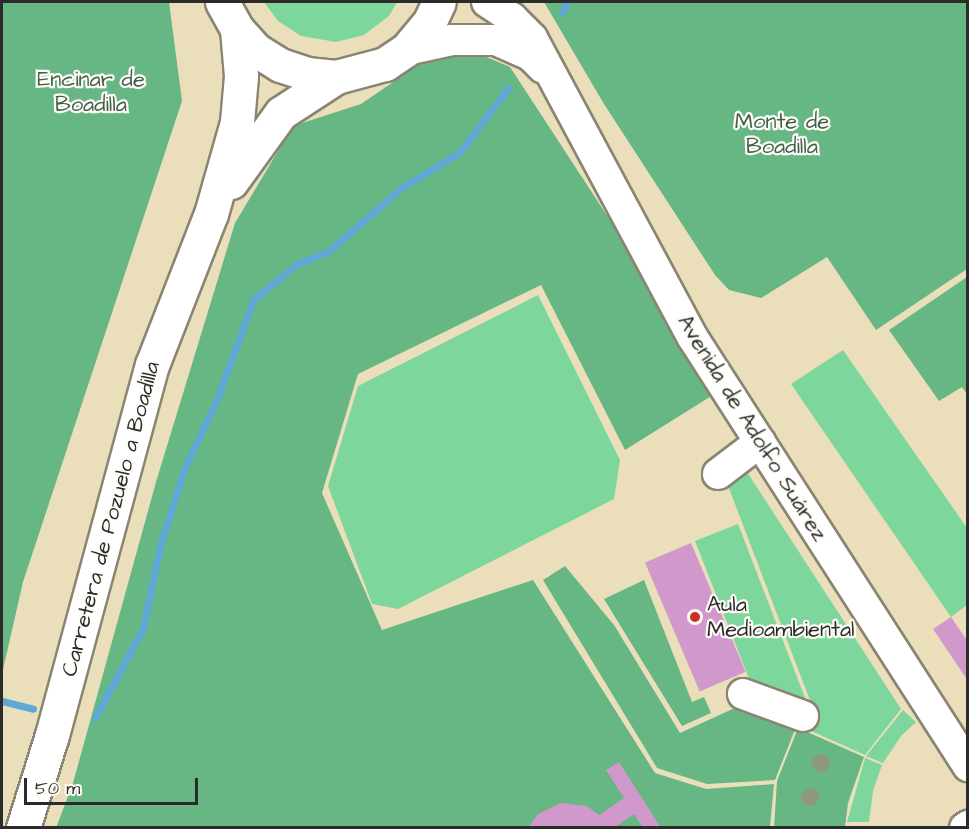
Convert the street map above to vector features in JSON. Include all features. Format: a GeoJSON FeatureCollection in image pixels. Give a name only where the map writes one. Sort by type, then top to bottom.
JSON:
{"type":"FeatureCollection","features":[{"type":"Feature","properties":{"kind":"main road"},"geometry":{"type":"LineString","coordinates":[[229,15],[256,50],[280,65],[307,74],[336,77],[361,73],[406,50],[429,23],[439,2]]}},
{"type":"Feature","properties":{"kind":"main road","name":"Carretera de Pozuelo a Boadilla"},"geometry":{"type":"LineString","coordinates":[[23,828],[52,735],[152,365],[210,214],[237,122],[241,76],[229,15]]}},
{"type":"Feature","properties":{"kind":"main road","name":"Carretera de Pozuelo a Boadilla"},"geometry":{"type":"LineString","coordinates":[[210,214],[251,149],[281,113],[336,77]]}},
{"type":"Feature","properties":{"kind":"street","name":"Avenida de Adolfo Suárez"},"geometry":{"type":"LineString","coordinates":[[487,2],[512,18],[532,38],[693,338],[968,766]]}},
{"type":"Feature","properties":{"kind":"street","name":"Avenida de Adolfo Suárez"},"geometry":{"type":"LineString","coordinates":[[406,50],[452,40],[496,40],[530,55],[554,79]]}},
{"type":"Feature","properties":{"kind":"street"},"geometry":{"type":"LineString","coordinates":[[718,474],[760,442]]}},
{"type":"Feature","properties":{"kind":"street"},"geometry":{"type":"LineString","coordinates":[[743,694],[803,716]]}},
{"type":"Feature","properties":{"kind":"green space","name":"Encinar de Boadilla"},"geometry":{"type":"Polygon","coordinates":[[[2,2],[169,2],[182,101],[23,582],[2,674],[2,2]]]}},
{"type":"Feature","properties":{"kind":"green space"},"geometry":{"type":"Polygon","coordinates":[[[264,2],[397,2],[389,16],[364,35],[336,42],[301,36],[278,21],[264,2]]]}},
{"type":"Feature","properties":{"kind":"green space","name":"Monte de Boadilla"},"geometry":{"type":"Polygon","coordinates":[[[544,2],[967,2],[967,269],[876,330],[827,257],[761,298],[729,290],[715,275],[604,104],[544,2]]]}},
{"type":"Feature","properties":{"kind":"green space"},"geometry":{"type":"Polygon","coordinates":[[[470,50],[510,67],[721,390],[625,450],[541,285],[358,374],[322,493],[382,630],[533,580],[655,773],[706,789],[774,784],[770,827],[56,828],[73,783],[156,482],[235,223],[293,126],[361,104],[427,59],[470,50]]]}},
{"type":"Feature","properties":{"kind":"green space"},"geometry":{"type":"Polygon","coordinates":[[[967,277],[967,394],[962,387],[939,401],[889,330],[967,277]]]}},
{"type":"Feature","properties":{"kind":"green space"},"geometry":{"type":"Polygon","coordinates":[[[538,295],[620,460],[614,499],[398,609],[372,604],[328,486],[358,386],[538,295]]]}},
{"type":"Feature","properties":{"kind":"green space"},"geometry":{"type":"Polygon","coordinates":[[[843,350],[967,528],[967,605],[951,617],[791,384],[843,350]]]}},
{"type":"Feature","properties":{"kind":"green space"},"geometry":{"type":"Polygon","coordinates":[[[747,472],[901,709],[865,755],[800,726],[811,703],[727,483],[747,472]]]}},
{"type":"Feature","properties":{"kind":"green space"},"geometry":{"type":"Polygon","coordinates":[[[738,524],[807,703],[750,681],[695,541],[738,524]]]}},
{"type":"Feature","properties":{"kind":"green space"},"geometry":{"type":"Polygon","coordinates":[[[565,566],[614,625],[680,733],[737,707],[796,727],[775,780],[707,784],[657,768],[543,580],[565,566]]]}},
{"type":"Feature","properties":{"kind":"green space"},"geometry":{"type":"Polygon","coordinates":[[[644,580],[692,702],[704,697],[711,713],[682,726],[604,599],[644,580]]]}},
{"type":"Feature","properties":{"kind":"green space"},"geometry":{"type":"Polygon","coordinates":[[[903,710],[916,722],[901,736],[883,763],[866,756],[903,710]]]}},
{"type":"Feature","properties":{"kind":"green space"},"geometry":{"type":"Polygon","coordinates":[[[798,728],[864,757],[848,803],[845,827],[774,828],[777,781],[798,728]]]}},
{"type":"Feature","properties":{"kind":"green space"},"geometry":{"type":"Polygon","coordinates":[[[865,758],[882,765],[873,791],[869,822],[847,822],[865,758]]]}},
{"type":"Feature","properties":{"kind":"building","name":"Aula Medioambiental"},"geometry":{"type":"Polygon","coordinates":[[[691,543],[746,672],[700,691],[645,563],[691,543]]]}},
{"type":"Feature","properties":{"kind":"building"},"geometry":{"type":"Polygon","coordinates":[[[951,617],[968,642],[968,681],[933,629],[951,617]]]}},
{"type":"Feature","properties":{"kind":"building"},"geometry":{"type":"Polygon","coordinates":[[[619,762],[661,828],[643,828],[634,814],[614,828],[528,828],[538,814],[561,803],[587,806],[599,815],[624,798],[606,770],[619,762]]]}},
{"type":"Feature","properties":{"kind":"waterway"},"geometry":{"type":"LineString","coordinates":[[562,13],[567,2]]}},
{"type":"Feature","properties":{"kind":"waterway"},"geometry":{"type":"LineString","coordinates":[[95,718],[143,628],[160,546],[183,472],[217,399],[253,300],[297,264],[329,251],[400,189],[460,152],[508,88]]}},
{"type":"Feature","properties":{"kind":"waterway"},"geometry":{"type":"LineString","coordinates":[[2,701],[33,709]]}},
{"type":"Feature","properties":{"kind":"place","name":"Aula Medioambiental"},"geometry":{"type":"Point","coordinates":[695,617]}}]}
